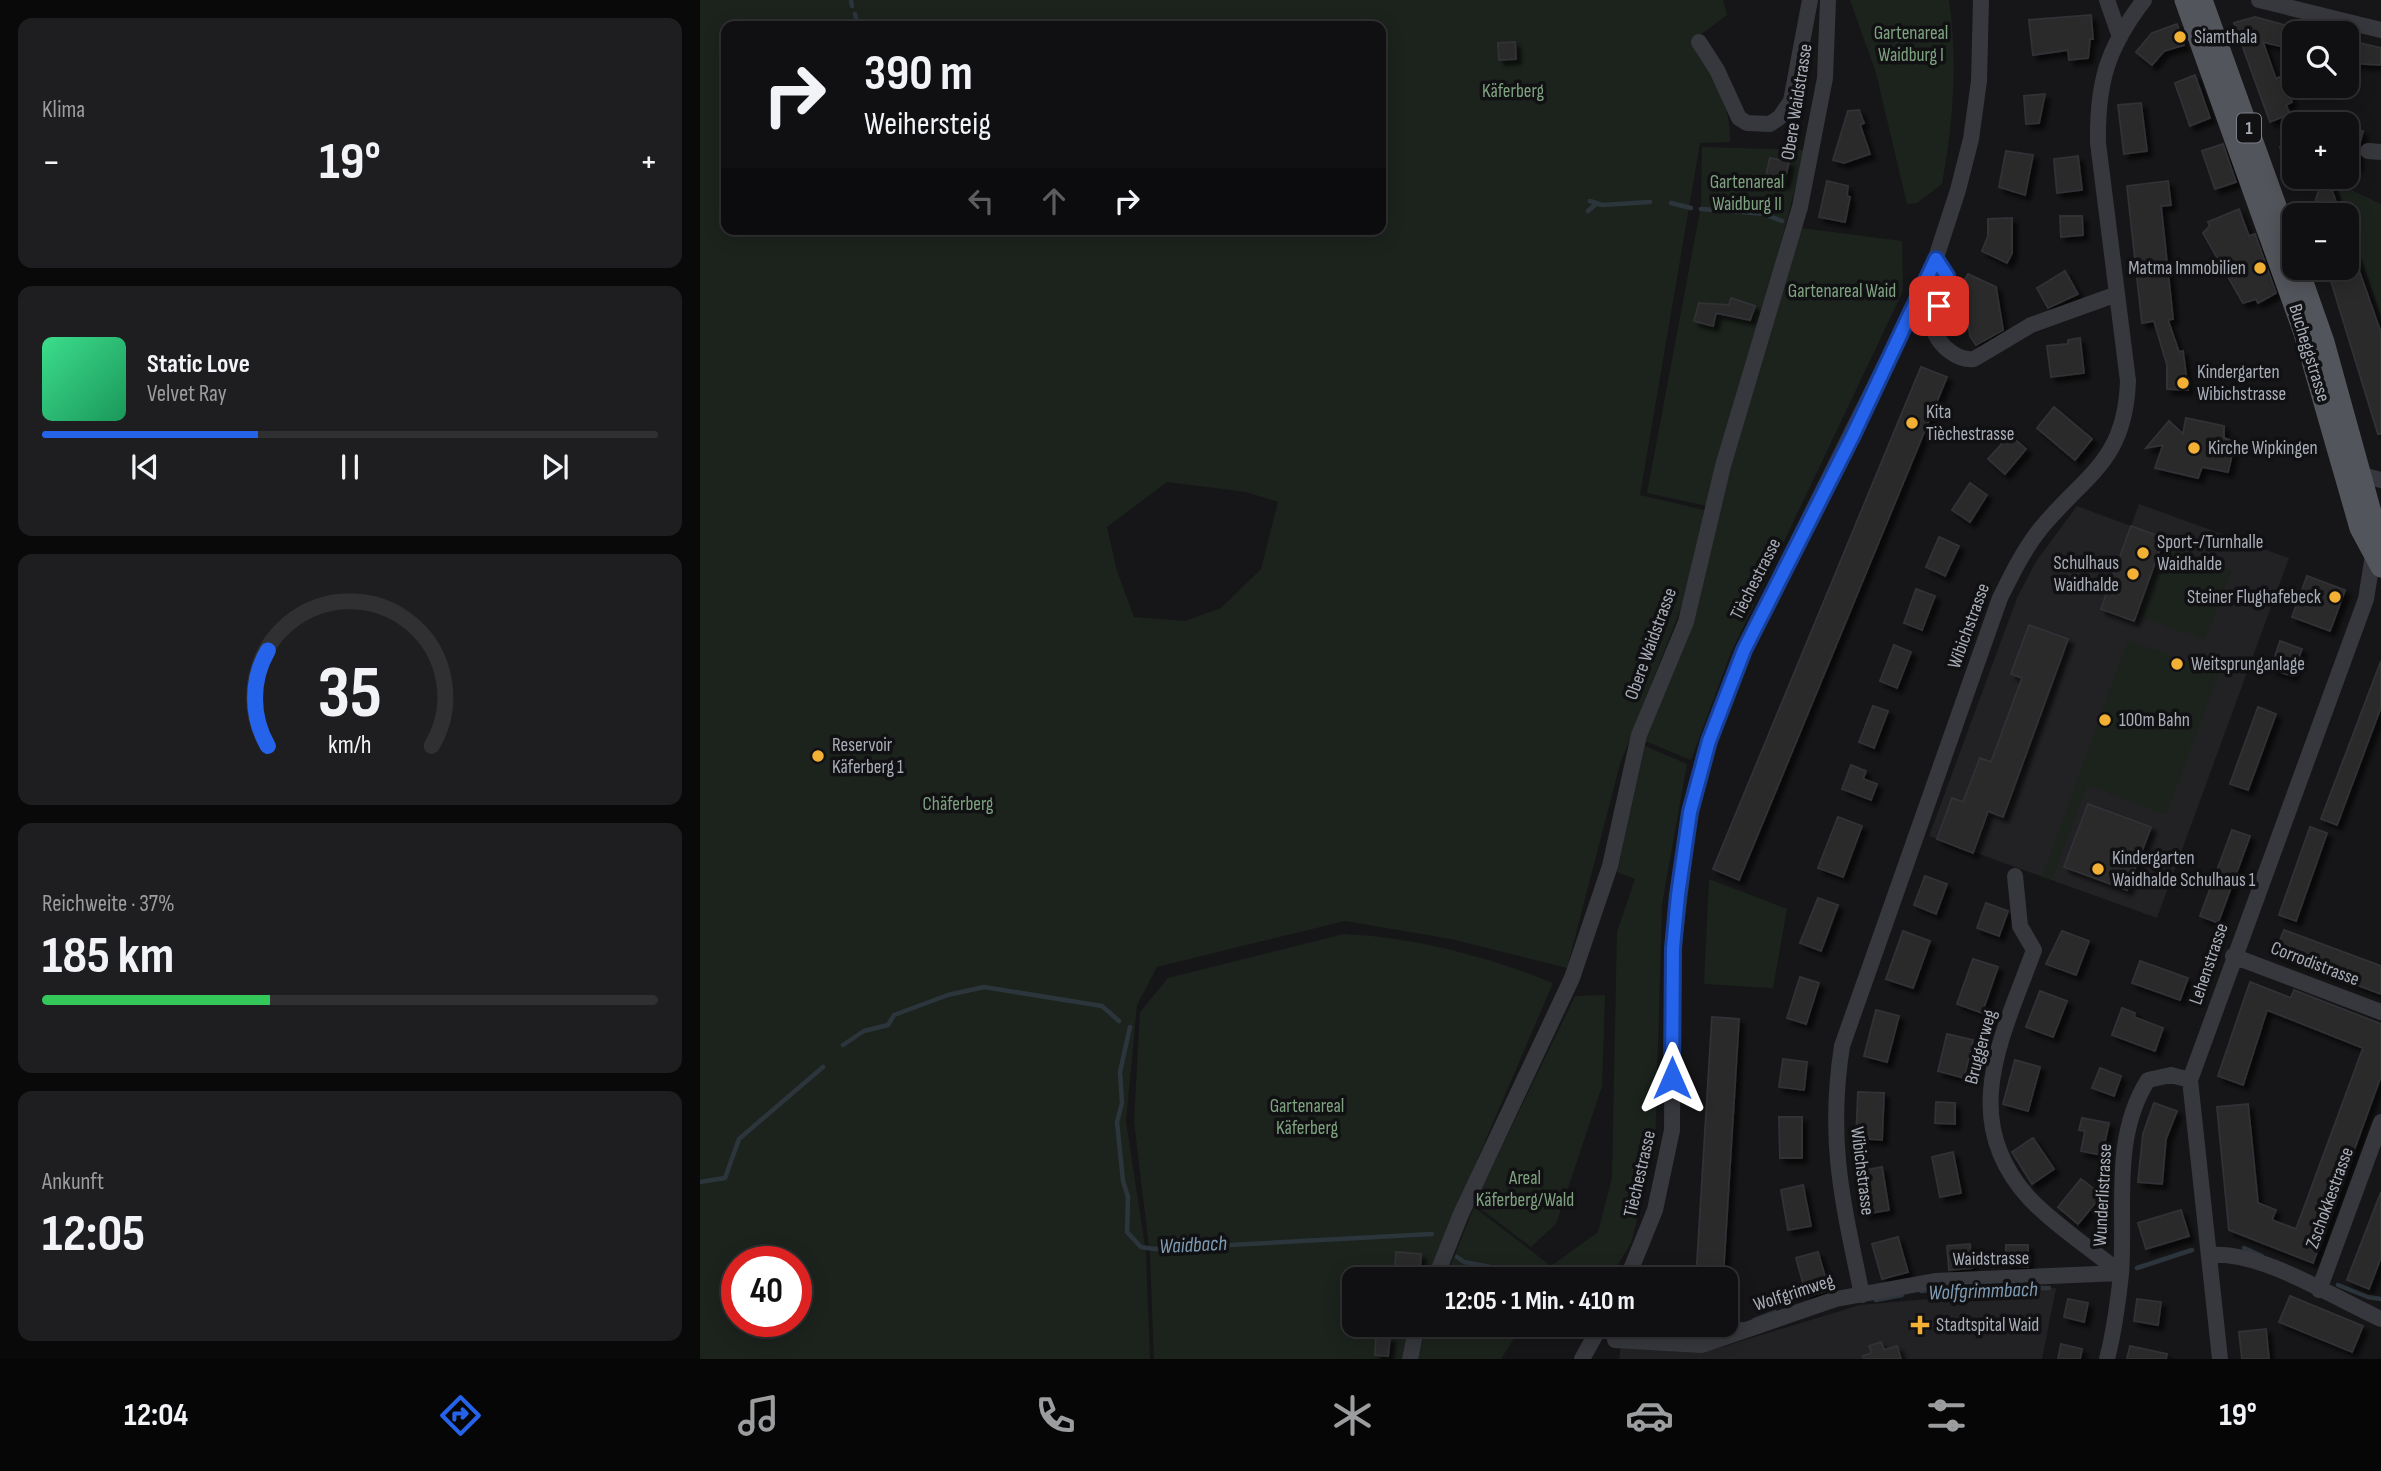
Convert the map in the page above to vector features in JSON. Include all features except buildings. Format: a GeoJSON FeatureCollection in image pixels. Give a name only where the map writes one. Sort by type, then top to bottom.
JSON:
{"type":"FeatureCollection","features":[{"type":"Feature","properties":{"kind":"main road","name":"Bucheggstrasse"},"geometry":{"type":"LineString","coordinates":[[2185,0],[2368,509]]}},
{"type":"Feature","properties":{"kind":"main road","name":"1"},"geometry":{"type":"LineString","coordinates":[[2202,0],[2282,223]]}},
{"type":"Feature","properties":{"kind":"main road","name":"Bucheggstrasse"},"geometry":{"type":"LineString","coordinates":[[2302,280],[2372,478]]}},
{"type":"Feature","properties":{"kind":"main road","name":"1"},"geometry":{"type":"LineString","coordinates":[[2372,478],[2368,509],[2378,554]]}},
{"type":"Feature","properties":{"kind":"street"},"geometry":{"type":"LineString","coordinates":[[1699,42],[1717,71],[1739,118],[1747,123],[1770,124],[1780,117],[1791,101],[1810,0]]}},
{"type":"Feature","properties":{"kind":"street","name":"Obere Waidstrasse"},"geometry":{"type":"LineString","coordinates":[[1440,1267],[1461,1214],[1572,978],[1609,866],[1639,735],[1686,622],[1723,466],[1804,187],[1825,79],[1828,0]]}},
{"type":"Feature","properties":{"kind":"street","name":"Tièchestrasse"},"geometry":{"type":"LineString","coordinates":[[1632,1267],[1655,1210],[1672,1130],[1673,948],[1690,812],[1709,741],[1744,650],[1853,435],[1936,259],[1971,139],[1979,81],[1981,0]]}},
{"type":"Feature","properties":{"kind":"street"},"geometry":{"type":"LineString","coordinates":[[2107,0],[2120,37]]}},
{"type":"Feature","properties":{"kind":"street","name":"Wibichstrasse"},"geometry":{"type":"LineString","coordinates":[[1862,1296],[1838,1181],[1834,1134],[1835,1089],[1842,1046],[2000,598],[2039,531],[2097,470],[2120,436],[2125,419],[2128,381],[2098,143],[2097,109],[2107,61],[2144,0]]}},
{"type":"Feature","properties":{"kind":"street"},"geometry":{"type":"LineString","coordinates":[[2259,0],[2381,30]]}},
{"type":"Feature","properties":{"kind":"street"},"geometry":{"type":"LineString","coordinates":[[1936,259],[1947,276],[1935,332],[1948,350],[1968,360],[2031,325],[2117,295]]}},
{"type":"Feature","properties":{"kind":"street","name":"Lehenstrasse"},"geometry":{"type":"LineString","coordinates":[[2220,1359],[2190,1080],[2366,598],[2378,554]]}},
{"type":"Feature","properties":{"kind":"street"},"geometry":{"type":"LineString","coordinates":[[2366,598],[2381,592]]}},
{"type":"Feature","properties":{"kind":"street","name":"Bruggerweg"},"geometry":{"type":"LineString","coordinates":[[2014,876],[2020,926],[2034,950],[1993,1071],[1988,1109],[1995,1146],[2031,1199],[2121,1273]]}},
{"type":"Feature","properties":{"kind":"street","name":"Corrodistrasse"},"geometry":{"type":"LineString","coordinates":[[2234,956],[2381,1012]]}},
{"type":"Feature","properties":{"kind":"street","name":"Wunderlistrasse"},"geometry":{"type":"LineString","coordinates":[[2107,1359],[2121,1273],[2122,1177],[2132,1116],[2148,1080],[2171,1075],[2190,1080]]}},
{"type":"Feature","properties":{"kind":"street","name":"Zschokkestrasse"},"geometry":{"type":"LineString","coordinates":[[2319,1290],[2381,1122]]}},
{"type":"Feature","properties":{"kind":"street"},"geometry":{"type":"LineString","coordinates":[[2210,1255],[2241,1256],[2381,1319]]}},
{"type":"Feature","properties":{"kind":"street","name":"Waidstrasse"},"geometry":{"type":"LineString","coordinates":[[1862,1296],[1935,1281],[2121,1273]]}},
{"type":"Feature","properties":{"kind":"street","name":"Wolfgrimweg"},"geometry":{"type":"LineString","coordinates":[[1615,1340],[1702,1345],[1836,1299],[1862,1296]]}},
{"type":"Feature","properties":{"kind":"street"},"geometry":{"type":"LineString","coordinates":[[1410,1359],[1415,1337]]}},
{"type":"Feature","properties":{"kind":"street"},"geometry":{"type":"LineString","coordinates":[[1590,1356],[1597,1337]]}},
{"type":"Feature","properties":{"kind":"shaded area"},"geometry":{"type":"Polygon","coordinates":[[[2139,504],[2289,558],[2157,918],[1929,836],[2017,598],[2035,563],[2077,506],[2131,526],[2139,504]]]}},
{"type":"Feature","properties":{"kind":"shaded area","name":"Stadtspital Waid"},"geometry":{"type":"Polygon","coordinates":[[[2056,1288],[2042,1359],[1619,1359],[1621,1346],[1702,1353],[1860,1305],[2056,1288]]]}},
{"type":"Feature","properties":{"kind":"green space","name":"Chäferberg"},"geometry":{"type":"Polygon","coordinates":[[[700,0],[1723,0],[1727,15],[1692,41],[1714,77],[1724,102],[1730,142],[1700,143],[1640,495],[1704,510],[1683,603],[1620,764],[1567,968],[1451,939],[1345,921],[1157,967],[1137,1005],[1126,1121],[1146,1253],[1150,1359],[700,1359],[700,0]],[[1167,482],[1107,527],[1117,571],[1134,617],[1185,621],[1221,608],[1261,569],[1278,502],[1246,492],[1167,482]]]}},
{"type":"Feature","properties":{"kind":"green space","name":"Gartenareal Waidburg I"},"geometry":{"type":"Polygon","coordinates":[[[1850,0],[1949,0],[1954,69],[1946,161],[1942,184],[1917,203],[1907,204],[1876,73],[1850,0]]]}},
{"type":"Feature","properties":{"kind":"green space","name":"Gartenareal Waidburg II"},"geometry":{"type":"Polygon","coordinates":[[[1702,147],[1805,150],[1762,315],[1707,506],[1647,493],[1701,206],[1702,147]]]}},
{"type":"Feature","properties":{"kind":"green space"},"geometry":{"type":"Polygon","coordinates":[[[2338,189],[2349,189],[2381,204],[2381,316],[2359,251],[2359,203],[2343,203],[2338,189]]]}},
{"type":"Feature","properties":{"kind":"green space","name":"Gartenareal Waid"},"geometry":{"type":"Polygon","coordinates":[[[1801,228],[1902,241],[1903,291],[1730,655],[1691,760],[1645,741],[1716,518],[1801,228]]]}},
{"type":"Feature","properties":{"kind":"green space"},"geometry":{"type":"Polygon","coordinates":[[[2168,546],[2232,570],[2205,640],[2142,617],[2168,546]]]}},
{"type":"Feature","properties":{"kind":"green space"},"geometry":{"type":"Polygon","coordinates":[[[2128,640],[2219,673],[2166,815],[2087,785],[2052,880],[2042,877],[2128,640]]]}},
{"type":"Feature","properties":{"kind":"green space"},"geometry":{"type":"Polygon","coordinates":[[[1645,746],[1687,764],[1662,904],[1655,1149],[1631,1243],[1616,1267],[1450,1267],[1474,1207],[1551,1266],[1598,1232],[1612,1178],[1617,932],[1635,879],[1617,872],[1645,746]]]}},
{"type":"Feature","properties":{"kind":"green space"},"geometry":{"type":"Polygon","coordinates":[[[1709,879],[1787,909],[1773,988],[1704,984],[1709,879]]]}},
{"type":"Feature","properties":{"kind":"green space","name":"Gartenareal Käferberg"},"geometry":{"type":"Polygon","coordinates":[[[1344,934],[1397,939],[1451,950],[1553,983],[1431,1267],[1342,1267],[1342,1337],[1407,1337],[1402,1359],[1154,1359],[1150,1255],[1134,1122],[1140,1012],[1168,978],[1344,934]]]}},
{"type":"Feature","properties":{"kind":"green space","name":"Areal Käferberg/Wald"},"geometry":{"type":"Polygon","coordinates":[[[1605,995],[1602,1086],[1556,1224],[1531,1247],[1474,1204],[1575,996],[1605,995]]]}},
{"type":"Feature","properties":{"kind":"green space"},"geometry":{"type":"Polygon","coordinates":[[[1423,1337],[1515,1337],[1501,1359],[1417,1359],[1423,1337]]]}},
{"type":"Feature","properties":{"kind":"waterway"},"geometry":{"type":"LineString","coordinates":[[851,0],[852,6]]}},
{"type":"Feature","properties":{"kind":"waterway"},"geometry":{"type":"LineString","coordinates":[[855,14],[857,21]]}},
{"type":"Feature","properties":{"kind":"waterway"},"geometry":{"type":"LineString","coordinates":[[1590,201],[1602,205],[1650,202]]}},
{"type":"Feature","properties":{"kind":"waterway"},"geometry":{"type":"LineString","coordinates":[[1671,203],[1691,208]]}},
{"type":"Feature","properties":{"kind":"waterway"},"geometry":{"type":"LineString","coordinates":[[1588,211],[1596,204]]}},
{"type":"Feature","properties":{"kind":"waterway"},"geometry":{"type":"LineString","coordinates":[[1701,209],[1738,212]]}},
{"type":"Feature","properties":{"kind":"waterway"},"geometry":{"type":"LineString","coordinates":[[1741,212],[1766,214]]}},
{"type":"Feature","properties":{"kind":"waterway"},"geometry":{"type":"LineString","coordinates":[[1769,216],[1782,221]]}},
{"type":"Feature","properties":{"kind":"waterway","name":"Waidbach"},"geometry":{"type":"LineString","coordinates":[[843,1045],[864,1031],[888,1025],[894,1015],[948,995],[984,987],[1102,1006],[1119,1021]]}},
{"type":"Feature","properties":{"kind":"waterway","name":"Waidbach"},"geometry":{"type":"LineString","coordinates":[[1130,1027],[1120,1072],[1122,1103],[1117,1122],[1123,1181],[1128,1197],[1127,1232],[1141,1247],[1154,1249],[1432,1234]]}},
{"type":"Feature","properties":{"kind":"waterway"},"geometry":{"type":"LineString","coordinates":[[700,1182],[725,1178],[739,1139],[823,1067]]}},
{"type":"Feature","properties":{"kind":"waterway","name":"Wolfgrimmbach"},"geometry":{"type":"LineString","coordinates":[[2244,1248],[2262,1256]]}},
{"type":"Feature","properties":{"kind":"waterway","name":"Wolfgrimmbach"},"geometry":{"type":"LineString","coordinates":[[2137,1268],[2192,1250]]}},
{"type":"Feature","properties":{"kind":"waterway","name":"Wolfgrimmbach"},"geometry":{"type":"LineString","coordinates":[[1457,1257],[1464,1262],[1490,1267]]}},
{"type":"Feature","properties":{"kind":"waterway","name":"Wolfgrimmbach"},"geometry":{"type":"LineString","coordinates":[[2338,1285],[2368,1297],[2381,1299]]}},
{"type":"Feature","properties":{"kind":"waterway","name":"Wolfgrimmbach"},"geometry":{"type":"LineString","coordinates":[[1921,1291],[1948,1288],[2049,1288]]}},
{"type":"Feature","properties":{"kind":"waterway","name":"Wolfgrimmbach"},"geometry":{"type":"LineString","coordinates":[[1876,1300],[1902,1295]]}},
{"type":"Feature","properties":{"kind":"waterway","name":"Wolfgrimmbach"},"geometry":{"type":"LineString","coordinates":[[1754,1320],[1775,1312]]}},
{"type":"Feature","properties":{"kind":"waterway","name":"Wolfgrimmbach"},"geometry":{"type":"LineString","coordinates":[[1738,1325],[1742,1324]]}},
{"type":"Feature","properties":{"kind":"place","name":"Siamthala"},"geometry":{"type":"Point","coordinates":[2180,37]}},
{"type":"Feature","properties":{"kind":"place","name":"Matma Immobilien"},"geometry":{"type":"Point","coordinates":[2260,268]}},
{"type":"Feature","properties":{"kind":"place","name":"Kindergarten Wibichstrasse"},"geometry":{"type":"Point","coordinates":[2183,383]}},
{"type":"Feature","properties":{"kind":"place","name":"Kita Tièchestrasse"},"geometry":{"type":"Point","coordinates":[1912,423]}},
{"type":"Feature","properties":{"kind":"place","name":"Kirche Wipkingen"},"geometry":{"type":"Point","coordinates":[2194,448]}},
{"type":"Feature","properties":{"kind":"place","name":"Sport-/Turnhalle Waidhalde"},"geometry":{"type":"Point","coordinates":[2143,553]}},
{"type":"Feature","properties":{"kind":"place","name":"Schulhaus Waidhalde"},"geometry":{"type":"Point","coordinates":[2133,574]}},
{"type":"Feature","properties":{"kind":"place","name":"Steiner Flughafebeck"},"geometry":{"type":"Point","coordinates":[2335,597]}},
{"type":"Feature","properties":{"kind":"place","name":"Weitsprunganlage"},"geometry":{"type":"Point","coordinates":[2177,664]}},
{"type":"Feature","properties":{"kind":"place","name":"100m Bahn"},"geometry":{"type":"Point","coordinates":[2105,720]}},
{"type":"Feature","properties":{"kind":"place","name":"Reservoir Käferberg 1"},"geometry":{"type":"Point","coordinates":[818,756]}},
{"type":"Feature","properties":{"kind":"place","name":"Kindergarten Waidhalde Schulhaus 1"},"geometry":{"type":"Point","coordinates":[2098,869]}},
{"type":"Feature","properties":{"kind":"place","name":"Stadtspital Waid"},"geometry":{"type":"Point","coordinates":[1920,1325]}},
{"type":"Feature","properties":{"kind":"route"},"geometry":{"type":"LineString","coordinates":[[1672,1078],[1673,948],[1678,895],[1690,812],[1709,741],[1744,650],[1853,435],[1936,259],[1947,273],[1939,306]]}},
{"type":"Feature","properties":{"kind":"park label","name":"Käferberg"},"geometry":{"type":"Point","coordinates":[1513,91]}}]}
